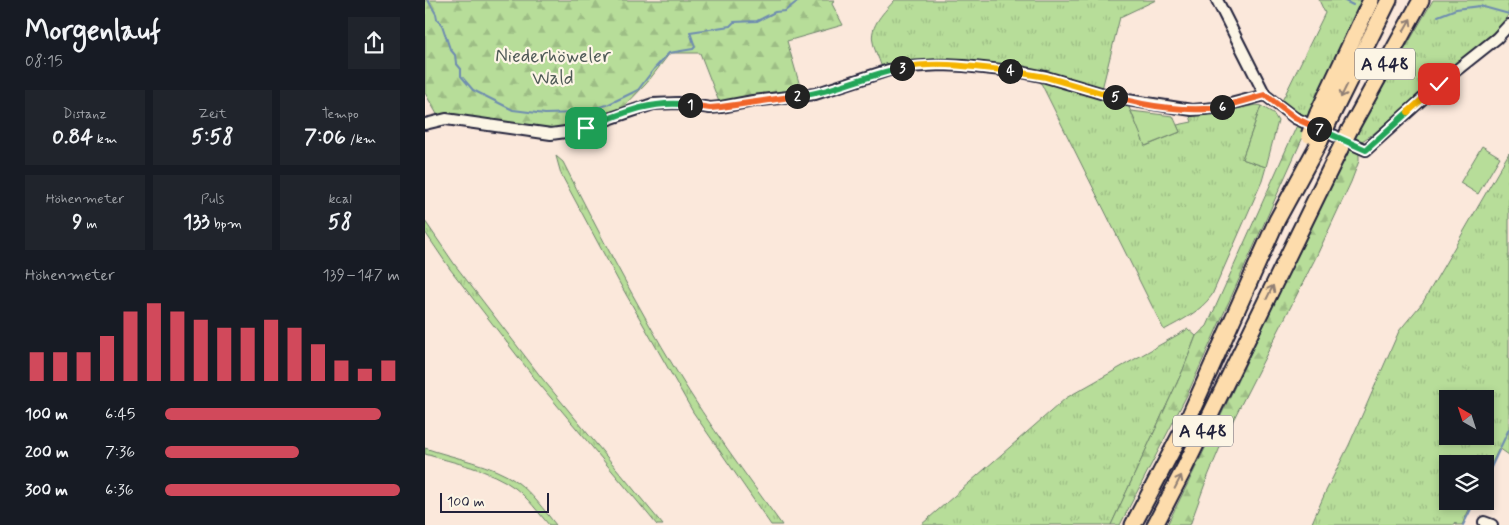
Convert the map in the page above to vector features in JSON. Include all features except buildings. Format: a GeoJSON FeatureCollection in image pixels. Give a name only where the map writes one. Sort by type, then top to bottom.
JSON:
{"type":"FeatureCollection","features":[{"type":"Feature","properties":{"kind":"highway","name":"A 448"},"geometry":{"type":"LineString","coordinates":[[1133,525],[1185,426],[1324,116],[1371,0]]}},
{"type":"Feature","properties":{"kind":"highway","name":"A 448"},"geometry":{"type":"LineString","coordinates":[[1324,116],[1389,0]]}},
{"type":"Feature","properties":{"kind":"highway","name":"A 448"},"geometry":{"type":"LineString","coordinates":[[1155,525],[1350,129],[1421,0]]}},
{"type":"Feature","properties":{"kind":"street"},"geometry":{"type":"LineString","coordinates":[[1217,0],[1265,95],[1295,118],[1366,150],[1439,84],[1497,38],[1509,25]]}},
{"type":"Feature","properties":{"kind":"street"},"geometry":{"type":"LineString","coordinates":[[425,124],[446,119],[541,133],[567,133],[653,104],[678,103],[710,108],[721,107],[760,100],[815,94],[839,88],[873,74],[889,70],[941,65],[1021,72],[1046,77],[1121,99],[1192,110],[1215,108],[1265,95]]}},
{"type":"Feature","properties":{"kind":"green space","name":"Niederhöweler Wald"},"geometry":{"type":"Polygon","coordinates":[[[425,0],[834,0],[832,4],[843,25],[787,41],[802,93],[721,107],[700,53],[670,53],[646,84],[614,117],[573,131],[438,120],[438,116],[425,93],[425,0]]]}},
{"type":"Feature","properties":{"kind":"green space"},"geometry":{"type":"Polygon","coordinates":[[[895,0],[1156,0],[1120,17],[1102,89],[1043,72],[885,67],[881,65],[874,48],[872,36],[879,19],[895,0]]]}},
{"type":"Feature","properties":{"kind":"green space"},"geometry":{"type":"Polygon","coordinates":[[[1319,0],[1365,0],[1308,118],[1281,103],[1325,13],[1319,0]]]}},
{"type":"Feature","properties":{"kind":"green space"},"geometry":{"type":"Polygon","coordinates":[[[1433,0],[1509,0],[1509,15],[1502,25],[1373,134],[1362,141],[1354,138],[1433,0]]]}},
{"type":"Feature","properties":{"kind":"green space"},"geometry":{"type":"Polygon","coordinates":[[[1039,79],[1128,105],[1146,146],[1180,132],[1177,125],[1192,122],[1189,113],[1213,113],[1257,105],[1261,106],[1242,159],[1266,167],[1262,181],[1212,295],[1190,315],[1164,330],[1039,79]]]}},
{"type":"Feature","properties":{"kind":"green space"},"geometry":{"type":"Polygon","coordinates":[[[1261,106],[1273,113],[1278,121],[1266,167],[1242,159],[1261,106]]]}},
{"type":"Feature","properties":{"kind":"green space"},"geometry":{"type":"Polygon","coordinates":[[[1131,111],[1173,116],[1180,132],[1145,146],[1131,111]]]}},
{"type":"Feature","properties":{"kind":"green space"},"geometry":{"type":"Polygon","coordinates":[[[1298,123],[1307,128],[1187,395],[1120,525],[1111,525],[1183,370],[1196,336],[1207,326],[1298,123]]]}},
{"type":"Feature","properties":{"kind":"green space"},"geometry":{"type":"Polygon","coordinates":[[[1351,146],[1359,154],[1359,161],[1351,182],[1317,255],[1223,440],[1190,525],[1167,525],[1213,433],[1345,154],[1351,146]]]}},
{"type":"Feature","properties":{"kind":"green space"},"geometry":{"type":"Polygon","coordinates":[[[1482,146],[1500,157],[1478,194],[1460,183],[1482,146]]]}},
{"type":"Feature","properties":{"kind":"green space"},"geometry":{"type":"Polygon","coordinates":[[[1509,153],[1509,455],[1499,448],[1494,459],[1494,455],[1439,455],[1439,510],[1469,510],[1462,525],[1456,525],[1456,523],[1455,525],[1311,525],[1349,445],[1399,331],[1423,302],[1509,153]]]}},
{"type":"Feature","properties":{"kind":"green space"},"geometry":{"type":"Polygon","coordinates":[[[556,156],[563,162],[618,268],[689,392],[741,469],[782,525],[771,525],[693,412],[619,282],[561,174],[556,156]]]}},
{"type":"Feature","properties":{"kind":"green space"},"geometry":{"type":"Polygon","coordinates":[[[425,221],[455,265],[541,377],[663,525],[657,525],[536,380],[450,269],[425,232],[425,221]]]}},
{"type":"Feature","properties":{"kind":"green space"},"geometry":{"type":"Polygon","coordinates":[[[1188,329],[1196,336],[1183,370],[1111,525],[921,525],[1066,398],[1188,329]]]}},
{"type":"Feature","properties":{"kind":"green space"},"geometry":{"type":"Polygon","coordinates":[[[425,448],[496,470],[507,476],[528,491],[556,525],[549,525],[524,496],[505,481],[483,471],[425,454],[425,448]]]}},
{"type":"Feature","properties":{"kind":"waterway"},"geometry":{"type":"LineString","coordinates":[[428,0],[442,25],[450,49],[455,55],[456,63],[461,69],[461,76],[473,90],[513,110],[545,114],[577,113],[607,105],[638,90],[669,53],[693,49],[695,47],[690,32],[730,26],[734,22],[757,21],[775,12],[785,11],[799,0]]}},
{"type":"Feature","properties":{"kind":"waterway"},"geometry":{"type":"LineString","coordinates":[[1343,0],[1353,5]]}},
{"type":"Feature","properties":{"kind":"waterway"},"geometry":{"type":"LineString","coordinates":[[1438,16],[1456,9],[1480,6],[1509,14]]}},
{"type":"Feature","properties":{"kind":"waterway"},"geometry":{"type":"LineString","coordinates":[[1494,461],[1509,429]]}},
{"type":"Feature","properties":{"kind":"waterway"},"geometry":{"type":"LineString","coordinates":[[1463,525],[1470,510]]}},
{"type":"Feature","properties":{"kind":"route"},"geometry":{"type":"LineString","coordinates":[[586,128],[653,104],[678,103],[710,108],[721,107],[753,101],[815,94],[839,88],[873,74],[889,70],[941,65],[1021,72],[1046,77],[1121,99],[1192,110],[1215,108],[1265,95],[1295,118],[1366,150],[1439,84]]}}]}
